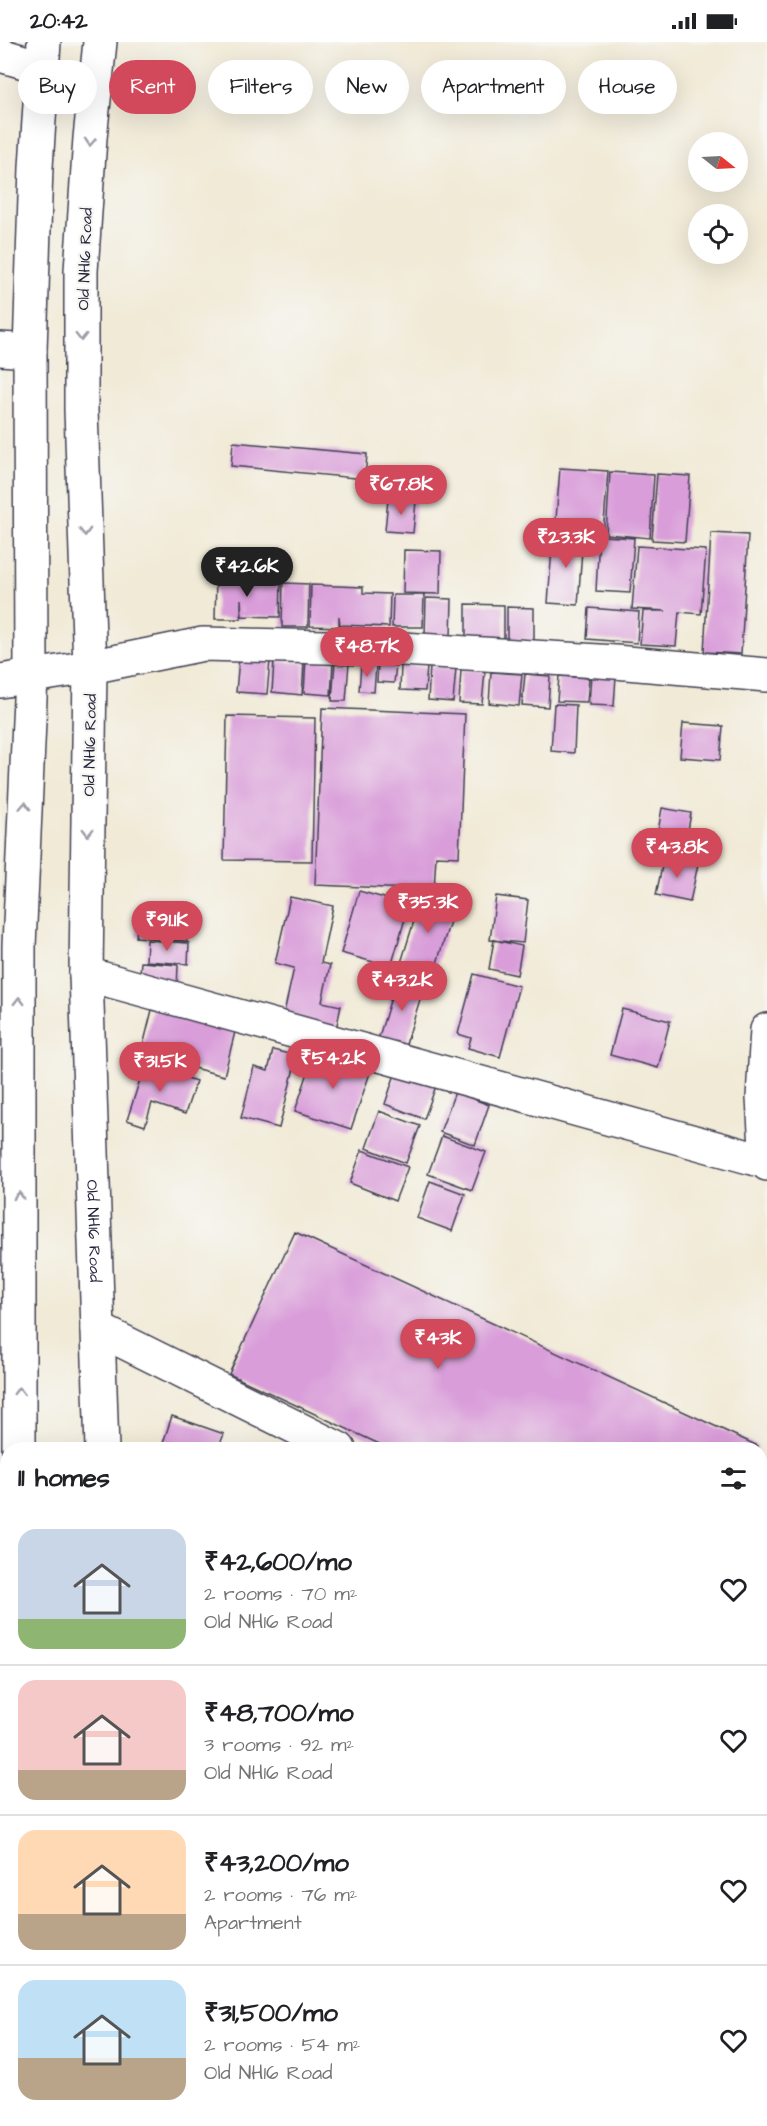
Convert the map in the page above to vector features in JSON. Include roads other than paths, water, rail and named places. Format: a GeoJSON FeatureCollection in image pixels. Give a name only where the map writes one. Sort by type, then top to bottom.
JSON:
{"type":"FeatureCollection","features":[{"type":"Feature","properties":{"kind":"main road","name":"Old NH16 Road"},"geometry":{"type":"LineString","coordinates":[[100,42],[90,138],[81,271],[81,410],[90,667],[86,974],[102,1442]]}},
{"type":"Feature","properties":{"kind":"main road"},"geometry":{"type":"LineString","coordinates":[[0,55],[43,55],[15,350],[19,946],[19,1442]]}},
{"type":"Feature","properties":{"kind":"main road"},"geometry":{"type":"LineString","coordinates":[[16,678],[90,667],[202,644],[402,648],[767,675]]}},
{"type":"Feature","properties":{"kind":"main road"},"geometry":{"type":"LineString","coordinates":[[86,974],[767,1163],[763,1098],[767,1030]]}},
{"type":"Feature","properties":{"kind":"main road"},"geometry":{"type":"LineString","coordinates":[[98,1329],[325,1442]]}}]}
